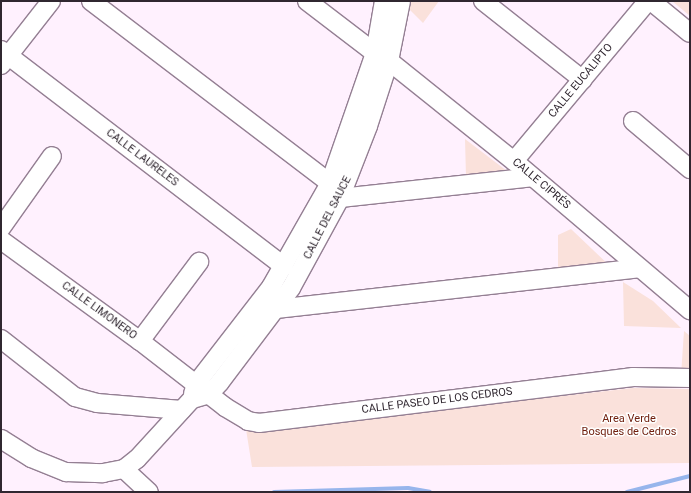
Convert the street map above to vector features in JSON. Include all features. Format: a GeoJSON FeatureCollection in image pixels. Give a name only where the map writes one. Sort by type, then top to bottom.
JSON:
{"type":"FeatureCollection","features":[{"type":"Feature","properties":{"kind":"street"},"geometry":{"type":"LineString","coordinates":[[3,57],[51,1]]}},
{"type":"Feature","properties":{"kind":"street"},"geometry":{"type":"LineString","coordinates":[[91,1],[330,183]]}},
{"type":"Feature","properties":{"kind":"street","name":"CALLE CIPRÉS"},"geometry":{"type":"LineString","coordinates":[[308,1],[514,161],[690,310]]}},
{"type":"Feature","properties":{"kind":"street","name":"CALLE DEL SAUCE"},"geometry":{"type":"LineString","coordinates":[[1,439],[31,458],[66,472],[103,473],[124,469],[137,459],[276,309],[291,288],[340,198],[363,140],[382,57],[384,1]]}},
{"type":"Feature","properties":{"kind":"street","name":"CALLE DEL SAUCE"},"geometry":{"type":"LineString","coordinates":[[195,396],[271,287],[330,183],[382,57],[401,1]]}},
{"type":"Feature","properties":{"kind":"street"},"geometry":{"type":"LineString","coordinates":[[483,1],[582,80]]}},
{"type":"Feature","properties":{"kind":"street"},"geometry":{"type":"LineString","coordinates":[[650,1],[690,33]]}},
{"type":"Feature","properties":{"kind":"street","name":"CALLE EUCALIPTO"},"geometry":{"type":"LineString","coordinates":[[514,161],[650,1]]}},
{"type":"Feature","properties":{"kind":"street","name":"CALLE LAURELES"},"geometry":{"type":"LineString","coordinates":[[3,57],[284,266]]}},
{"type":"Feature","properties":{"kind":"street"},"geometry":{"type":"LineString","coordinates":[[632,121],[690,169]]}},
{"type":"Feature","properties":{"kind":"street"},"geometry":{"type":"LineString","coordinates":[[1,228],[52,156]]}},
{"type":"Feature","properties":{"kind":"street"},"geometry":{"type":"LineString","coordinates":[[340,198],[532,177]]}},
{"type":"Feature","properties":{"kind":"street","name":"CALLE LIMONERO"},"geometry":{"type":"LineString","coordinates":[[1,240],[140,341],[195,396]]}},
{"type":"Feature","properties":{"kind":"street"},"geometry":{"type":"LineString","coordinates":[[140,341],[200,262]]}},
{"type":"Feature","properties":{"kind":"street"},"geometry":{"type":"LineString","coordinates":[[276,309],[639,268]]}},
{"type":"Feature","properties":{"kind":"street"},"geometry":{"type":"LineString","coordinates":[[1,339],[75,397],[97,402],[195,396]]}},
{"type":"Feature","properties":{"kind":"street","name":"CALLE PASEO DE LOS CEDROS"},"geometry":{"type":"LineString","coordinates":[[195,396],[241,417],[259,423],[633,377],[690,378]]}},
{"type":"Feature","properties":{"kind":"street"},"geometry":{"type":"LineString","coordinates":[[124,469],[149,492]]}},
{"type":"Feature","properties":{"kind":"green space"},"geometry":{"type":"Polygon","coordinates":[[[410,1],[439,1],[423,23],[408,8],[410,1]]]}},
{"type":"Feature","properties":{"kind":"green space"},"geometry":{"type":"Polygon","coordinates":[[[672,1],[690,1],[690,16],[672,1]]]}},
{"type":"Feature","properties":{"kind":"green space"},"geometry":{"type":"Polygon","coordinates":[[[465,139],[507,171],[466,177],[465,139]]]}},
{"type":"Feature","properties":{"kind":"green space"},"geometry":{"type":"Polygon","coordinates":[[[571,229],[612,268],[558,277],[558,235],[571,229]]]}},
{"type":"Feature","properties":{"kind":"green space"},"geometry":{"type":"Polygon","coordinates":[[[623,282],[653,301],[681,328],[624,326],[623,282]]]}},
{"type":"Feature","properties":{"kind":"green space"},"geometry":{"type":"Polygon","coordinates":[[[684,331],[690,336],[690,374],[681,375],[684,331]]]}},
{"type":"Feature","properties":{"kind":"green space","name":"Area Verde Bosques de Cedros"},"geometry":{"type":"Polygon","coordinates":[[[633,388],[690,389],[690,463],[252,467],[245,423],[464,407],[633,388]]]}},
{"type":"Feature","properties":{"kind":"waterway"},"geometry":{"type":"LineString","coordinates":[[627,492],[690,476]]}},
{"type":"Feature","properties":{"kind":"waterway"},"geometry":{"type":"LineString","coordinates":[[274,492],[408,488],[430,492]]}}]}
